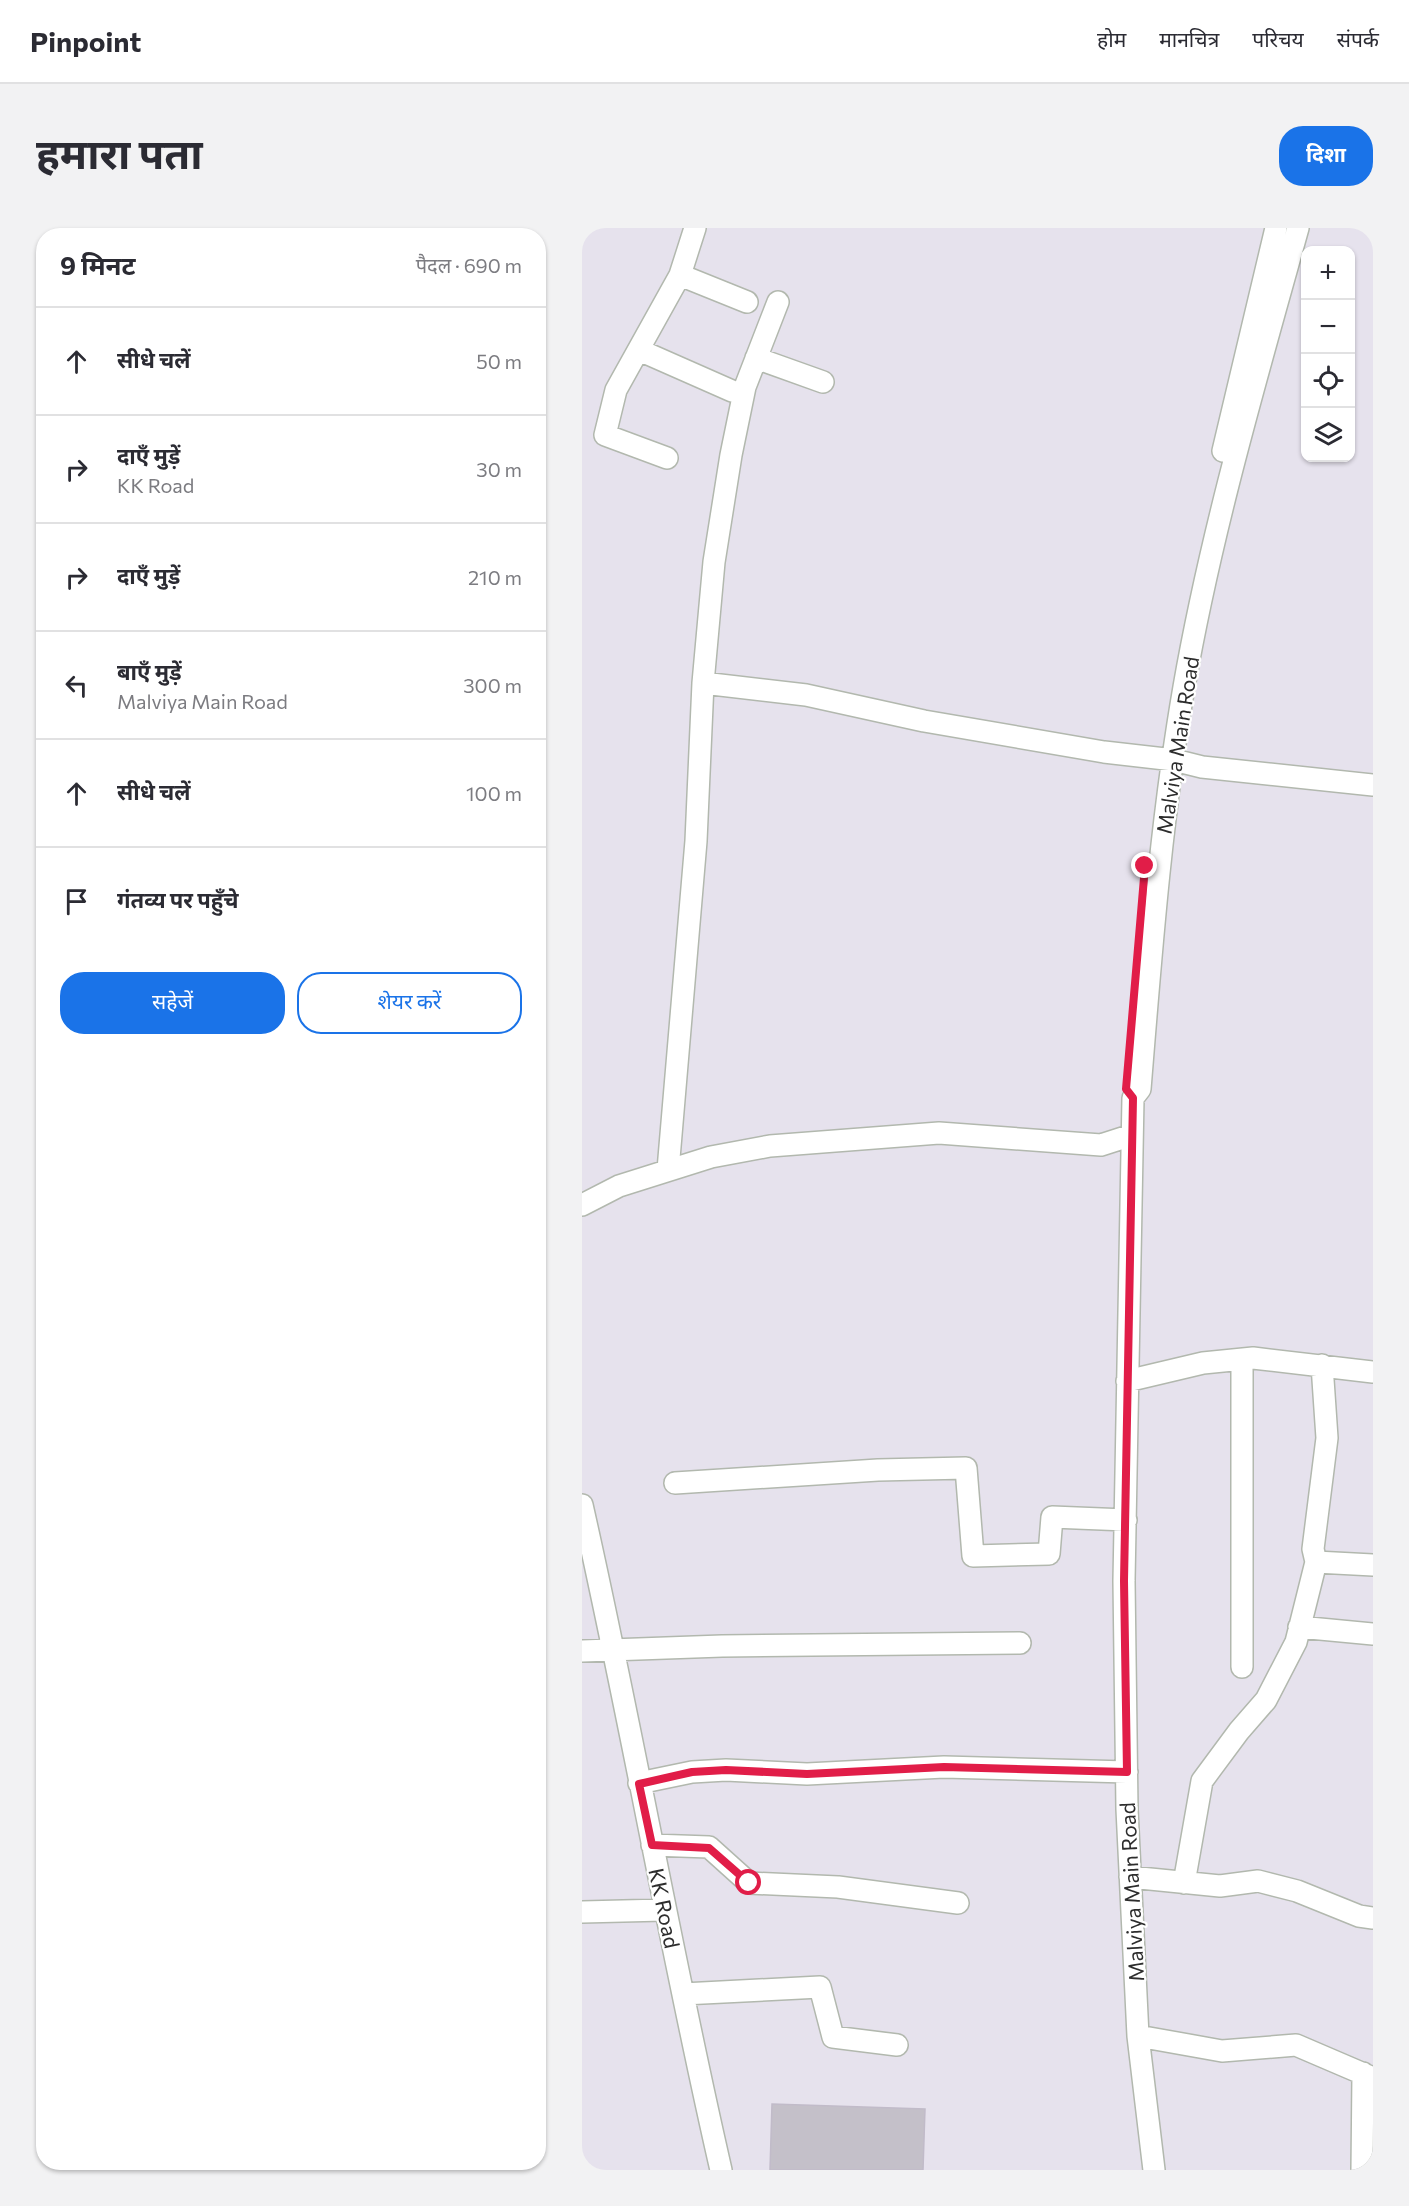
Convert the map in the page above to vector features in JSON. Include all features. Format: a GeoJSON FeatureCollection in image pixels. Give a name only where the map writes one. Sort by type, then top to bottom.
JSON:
{"type":"FeatureCollection","features":[{"type":"Feature","properties":{"kind":"street"},"geometry":{"type":"LineString","coordinates":[[666,458],[605,435],[616,390],[680,274],[695,228]]}},
{"type":"Feature","properties":{"kind":"street"},"geometry":{"type":"LineString","coordinates":[[1216,511],[1276,228]]}},
{"type":"Feature","properties":{"kind":"street","name":"Malviya Main Road"},"geometry":{"type":"LineString","coordinates":[[1154,2170],[1138,2036],[1127,1772],[1124,1581],[1133,1098],[1126,1089],[1158,875],[1167,759],[1184,687],[1216,511],[1298,228]]}},
{"type":"Feature","properties":{"kind":"street"},"geometry":{"type":"LineString","coordinates":[[680,274],[747,302]]}},
{"type":"Feature","properties":{"kind":"street"},"geometry":{"type":"LineString","coordinates":[[668,1170],[696,841],[703,683],[714,562],[730,455],[745,387],[777,302]]}},
{"type":"Feature","properties":{"kind":"street"},"geometry":{"type":"LineString","coordinates":[[639,350],[732,391]]}},
{"type":"Feature","properties":{"kind":"street"},"geometry":{"type":"LineString","coordinates":[[756,358],[823,382]]}},
{"type":"Feature","properties":{"kind":"street"},"geometry":{"type":"LineString","coordinates":[[703,683],[806,695],[924,721],[1104,752],[1167,759],[1202,767],[1373,786]]}},
{"type":"Feature","properties":{"kind":"street"},"geometry":{"type":"LineString","coordinates":[[582,1205],[619,1186],[668,1170],[711,1157],[770,1146],[939,1133],[1101,1144],[1132,1135]]}},
{"type":"Feature","properties":{"kind":"street"},"geometry":{"type":"LineString","coordinates":[[1242,1359],[1242,1667]]}},
{"type":"Feature","properties":{"kind":"street"},"geometry":{"type":"LineString","coordinates":[[1127,1381],[1203,1363],[1242,1359],[1322,1365],[1373,1372]]}},
{"type":"Feature","properties":{"kind":"street"},"geometry":{"type":"LineString","coordinates":[[1184,1882],[1202,1782],[1239,1731],[1266,1700],[1296,1642],[1316,1562],[1313,1549],[1327,1438],[1322,1365]]}},
{"type":"Feature","properties":{"kind":"street"},"geometry":{"type":"LineString","coordinates":[[675,1483],[878,1470],[966,1468],[973,1557],[1049,1554],[1052,1517],[1126,1520]]}},
{"type":"Feature","properties":{"kind":"street","name":"KK Road"},"geometry":{"type":"LineString","coordinates":[[584,1519],[613,1648],[664,1910],[721,2170]]}},
{"type":"Feature","properties":{"kind":"street"},"geometry":{"type":"LineString","coordinates":[[1316,1562],[1373,1565]]}},
{"type":"Feature","properties":{"kind":"street"},"geometry":{"type":"LineString","coordinates":[[1299,1627],[1373,1634]]}},
{"type":"Feature","properties":{"kind":"street"},"geometry":{"type":"LineString","coordinates":[[582,1651],[613,1648],[1020,1643]]}},
{"type":"Feature","properties":{"kind":"street"},"geometry":{"type":"LineString","coordinates":[[639,1784],[692,1772],[726,1770],[807,1774],[944,1767],[1127,1772]]}},
{"type":"Feature","properties":{"kind":"street"},"geometry":{"type":"LineString","coordinates":[[652,1845],[709,1848],[749,1883],[838,1887],[958,1903]]}},
{"type":"Feature","properties":{"kind":"street"},"geometry":{"type":"LineString","coordinates":[[1130,1877],[1220,1886],[1258,1881],[1297,1891],[1359,1916],[1373,1918]]}},
{"type":"Feature","properties":{"kind":"street"},"geometry":{"type":"LineString","coordinates":[[582,1912],[664,1910]]}},
{"type":"Feature","properties":{"kind":"street"},"geometry":{"type":"LineString","coordinates":[[683,1994],[820,1987],[833,2037],[897,2045]]}},
{"type":"Feature","properties":{"kind":"street"},"geometry":{"type":"LineString","coordinates":[[1138,2036],[1222,2051],[1296,2045],[1368,2076],[1362,2170]]}},
{"type":"Feature","properties":{"kind":"building"},"geometry":{"type":"Polygon","coordinates":[[[772,2104],[925,2109],[923,2170],[770,2170],[772,2104]]]}},
{"type":"Feature","properties":{"kind":"route"},"geometry":{"type":"LineString","coordinates":[[749,1883],[709,1848],[652,1845],[639,1784],[692,1772],[726,1770],[807,1774],[944,1767],[1127,1772],[1124,1581],[1133,1098],[1126,1089],[1145,866]]}}]}
